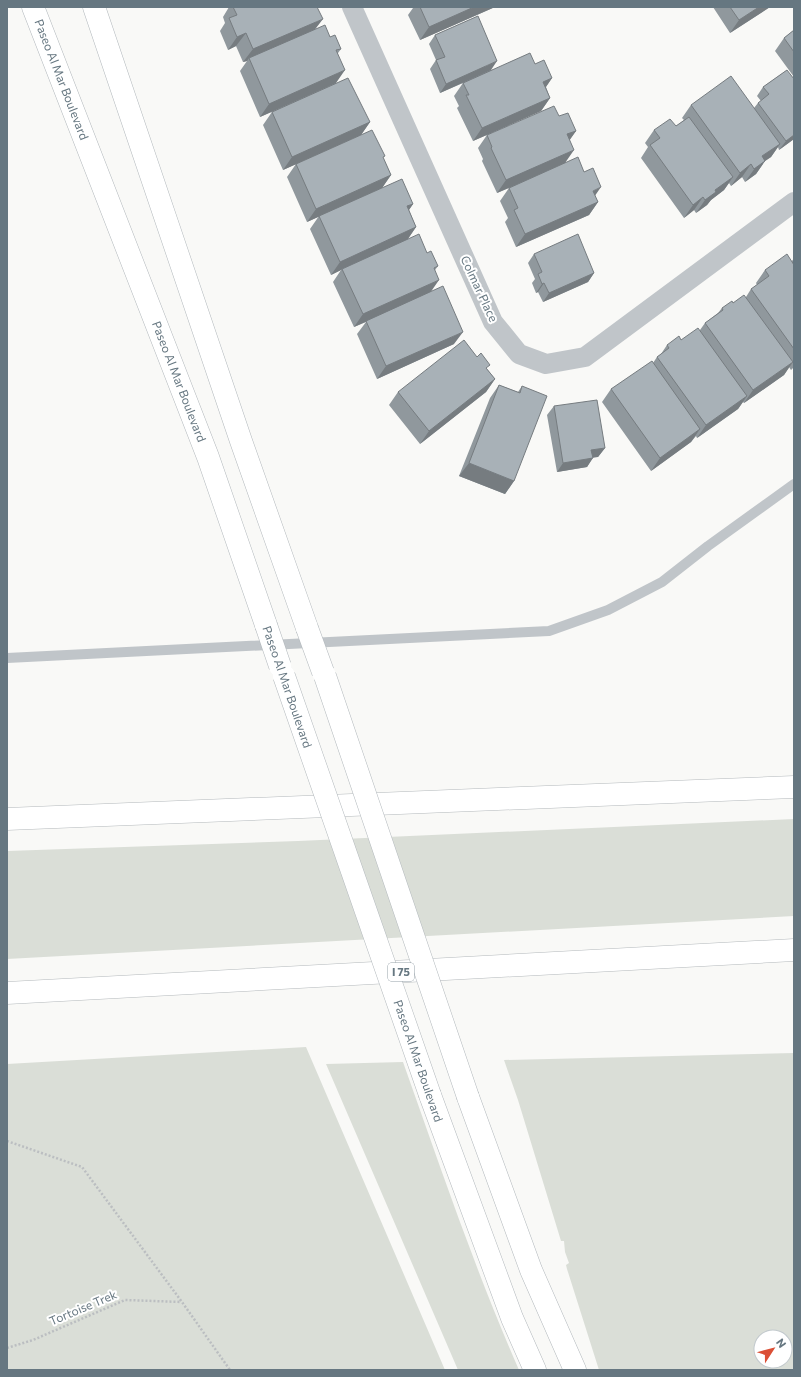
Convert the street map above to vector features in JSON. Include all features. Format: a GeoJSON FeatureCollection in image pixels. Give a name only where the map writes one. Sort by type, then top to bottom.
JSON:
{"type":"FeatureCollection","features":[{"type":"Feature","properties":{"kind":"main road","name":"Paseo Al Mar Boulevard"},"geometry":{"type":"LineString","coordinates":[[33,7],[208,458],[451,1155],[512,1318],[534,1370]]}},
{"type":"Feature","properties":{"kind":"main road"},"geometry":{"type":"LineString","coordinates":[[94,7],[241,441],[325,676],[463,1082],[531,1270],[575,1370]]}},
{"type":"Feature","properties":{"kind":"main road"},"geometry":{"type":"LineString","coordinates":[[7,819],[794,787]]}},
{"type":"Feature","properties":{"kind":"main road","name":"I 75"},"geometry":{"type":"LineString","coordinates":[[7,993],[794,950]]}},
{"type":"Feature","properties":{"kind":"street","name":"Colmar Place"},"geometry":{"type":"LineString","coordinates":[[352,7],[493,322],[519,354],[546,364],[585,357],[794,202]]}},
{"type":"Feature","properties":{"kind":"lane"},"geometry":{"type":"LineString","coordinates":[[7,658],[549,631],[608,610],[662,582],[708,546],[794,484]]}},
{"type":"Feature","properties":{"kind":"path"},"geometry":{"type":"LineString","coordinates":[[7,1140],[82,1167],[182,1302],[230,1370]]}},
{"type":"Feature","properties":{"kind":"path","name":"Tortoise Trek"},"geometry":{"type":"LineString","coordinates":[[7,1348],[33,1340],[125,1300],[182,1302]]}},
{"type":"Feature","properties":{"kind":"shaded area"},"geometry":{"type":"Polygon","coordinates":[[[794,819],[794,916],[7,959],[7,851],[298,841],[794,819]]]}},
{"type":"Feature","properties":{"kind":"shaded area"},"geometry":{"type":"Polygon","coordinates":[[[306,1047],[445,1370],[7,1370],[7,1064],[306,1047]]]}},
{"type":"Feature","properties":{"kind":"shaded area"},"geometry":{"type":"Polygon","coordinates":[[[794,1053],[794,1370],[599,1370],[567,1269],[566,1265],[569,1263],[565,1252],[564,1241],[561,1241],[518,1100],[504,1060],[794,1053]]]}},
{"type":"Feature","properties":{"kind":"shaded area"},"geometry":{"type":"Polygon","coordinates":[[[403,1062],[473,1256],[519,1370],[458,1370],[326,1064],[403,1062]]]}},
{"type":"Feature","properties":{"kind":"building"},"geometry":{"type":"Polygon","coordinates":[[[233,7],[317,7],[323,19],[253,49],[246,33],[237,37],[229,18],[237,15],[233,7]]]}},
{"type":"Feature","properties":{"kind":"building"},"geometry":{"type":"Polygon","coordinates":[[[420,7],[474,7],[429,27],[420,7]]]}},
{"type":"Feature","properties":{"kind":"building"},"geometry":{"type":"Polygon","coordinates":[[[730,7],[759,7],[739,20],[730,7]]]}},
{"type":"Feature","properties":{"kind":"building"},"geometry":{"type":"Polygon","coordinates":[[[478,16],[497,61],[446,84],[436,60],[445,57],[435,35],[478,16]]]}},
{"type":"Feature","properties":{"kind":"building"},"geometry":{"type":"Polygon","coordinates":[[[325,25],[330,37],[335,35],[341,49],[336,50],[345,70],[269,104],[249,58],[325,25]]]}},
{"type":"Feature","properties":{"kind":"building"},"geometry":{"type":"Polygon","coordinates":[[[794,30],[794,52],[784,38],[794,30]]]}},
{"type":"Feature","properties":{"kind":"building"},"geometry":{"type":"Polygon","coordinates":[[[530,53],[535,64],[544,60],[552,78],[543,82],[550,98],[482,128],[466,95],[469,95],[463,83],[530,53]]]}},
{"type":"Feature","properties":{"kind":"building"},"geometry":{"type":"Polygon","coordinates":[[[787,70],[794,79],[794,135],[786,141],[758,103],[769,94],[763,87],[787,70]]]}},
{"type":"Feature","properties":{"kind":"building"},"geometry":{"type":"Polygon","coordinates":[[[731,76],[780,144],[762,156],[765,161],[754,169],[751,164],[740,173],[691,105],[731,76]]]}},
{"type":"Feature","properties":{"kind":"building"},"geometry":{"type":"Polygon","coordinates":[[[348,78],[370,122],[292,157],[272,112],[348,78]]]}},
{"type":"Feature","properties":{"kind":"building"},"geometry":{"type":"Polygon","coordinates":[[[554,106],[559,116],[568,113],[576,131],[567,134],[574,150],[506,180],[491,148],[492,147],[487,135],[554,106]]]}},
{"type":"Feature","properties":{"kind":"building"},"geometry":{"type":"Polygon","coordinates":[[[689,117],[733,177],[715,190],[716,192],[705,200],[703,197],[693,205],[650,145],[660,138],[654,130],[670,119],[676,126],[689,117]]]}},
{"type":"Feature","properties":{"kind":"building"},"geometry":{"type":"Polygon","coordinates":[[[372,130],[385,156],[383,157],[391,175],[316,209],[296,164],[372,130]]]}},
{"type":"Feature","properties":{"kind":"building"},"geometry":{"type":"Polygon","coordinates":[[[578,157],[584,172],[593,168],[601,187],[593,191],[598,202],[525,234],[514,210],[518,208],[509,188],[578,157]]]}},
{"type":"Feature","properties":{"kind":"building"},"geometry":{"type":"Polygon","coordinates":[[[402,179],[413,204],[407,206],[416,227],[340,262],[319,216],[402,179]]]}},
{"type":"Feature","properties":{"kind":"building"},"geometry":{"type":"Polygon","coordinates":[[[419,234],[427,253],[431,251],[438,266],[434,268],[439,280],[363,314],[342,269],[419,234]]]}},
{"type":"Feature","properties":{"kind":"building"},"geometry":{"type":"Polygon","coordinates":[[[578,234],[594,273],[549,293],[544,283],[542,284],[538,274],[542,272],[534,254],[578,234]]]}},
{"type":"Feature","properties":{"kind":"building"},"geometry":{"type":"Polygon","coordinates":[[[787,254],[794,265],[794,349],[751,289],[769,276],[765,270],[787,254]]]}},
{"type":"Feature","properties":{"kind":"building"},"geometry":{"type":"Polygon","coordinates":[[[443,286],[463,332],[386,366],[366,321],[443,286]]]}},
{"type":"Feature","properties":{"kind":"building"},"geometry":{"type":"Polygon","coordinates":[[[744,295],[793,362],[753,390],[705,323],[723,310],[722,308],[732,301],[733,303],[744,295]]]}},
{"type":"Feature","properties":{"kind":"building"},"geometry":{"type":"Polygon","coordinates":[[[698,328],[747,396],[706,425],[657,357],[669,348],[667,345],[679,336],[681,340],[698,328]]]}},
{"type":"Feature","properties":{"kind":"building"},"geometry":{"type":"Polygon","coordinates":[[[464,340],[477,357],[481,353],[490,365],[486,368],[495,379],[429,431],[398,392],[464,340]]]}},
{"type":"Feature","properties":{"kind":"building"},"geometry":{"type":"Polygon","coordinates":[[[652,361],[700,429],[660,458],[611,389],[652,361]]]}},
{"type":"Feature","properties":{"kind":"building"},"geometry":{"type":"Polygon","coordinates":[[[499,385],[520,393],[522,386],[547,396],[514,481],[469,463],[499,385]]]}},
{"type":"Feature","properties":{"kind":"building"},"geometry":{"type":"Polygon","coordinates":[[[597,400],[605,448],[591,450],[593,458],[563,463],[554,406],[597,400]]]}}]}
